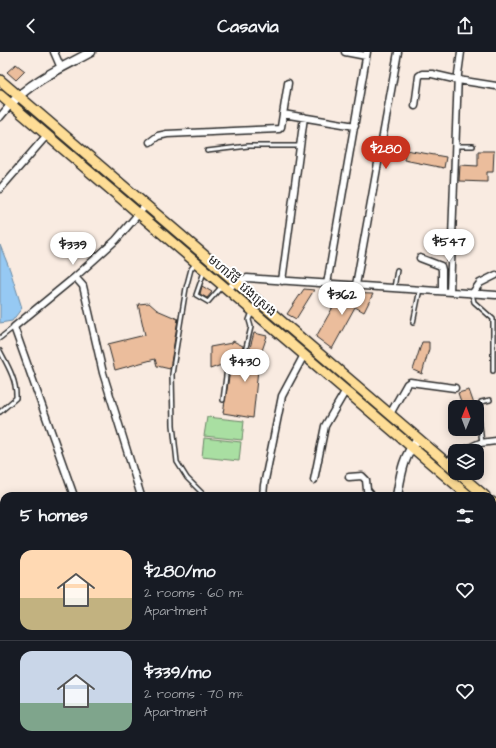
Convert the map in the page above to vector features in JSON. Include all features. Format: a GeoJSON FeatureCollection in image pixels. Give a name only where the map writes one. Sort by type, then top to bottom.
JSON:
{"type":"FeatureCollection","features":[{"type":"Feature","properties":{"kind":"main road","name":"មហាវិថី វេងស្រេង"},"geometry":{"type":"LineString","coordinates":[[0,80],[446,463]]}},
{"type":"Feature","properties":{"kind":"main road","name":"មហាវិថី វេងស្រេង"},"geometry":{"type":"LineString","coordinates":[[0,95],[464,492]]}},
{"type":"Feature","properties":{"kind":"main road"},"geometry":{"type":"LineString","coordinates":[[466,480],[480,492]]}},
{"type":"Feature","properties":{"kind":"street"},"geometry":{"type":"LineString","coordinates":[[54,52],[61,68]]}},
{"type":"Feature","properties":{"kind":"street"},"geometry":{"type":"LineString","coordinates":[[0,117],[23,91],[89,52]]}},
{"type":"Feature","properties":{"kind":"street"},"geometry":{"type":"LineString","coordinates":[[327,284],[367,54],[345,52]]}},
{"type":"Feature","properties":{"kind":"street"},"geometry":{"type":"LineString","coordinates":[[356,285],[398,52]]}},
{"type":"Feature","properties":{"kind":"street"},"geometry":{"type":"LineString","coordinates":[[450,292],[458,80],[461,52]]}},
{"type":"Feature","properties":{"kind":"street"},"geometry":{"type":"LineString","coordinates":[[415,106],[420,75],[432,74],[496,86]]}},
{"type":"Feature","properties":{"kind":"street"},"geometry":{"type":"LineString","coordinates":[[150,142],[158,136],[167,134],[279,129],[281,127],[288,83]]}},
{"type":"Feature","properties":{"kind":"street"},"geometry":{"type":"LineString","coordinates":[[283,114],[354,126]]}},
{"type":"Feature","properties":{"kind":"street"},"geometry":{"type":"LineString","coordinates":[[282,281],[304,117]]}},
{"type":"Feature","properties":{"kind":"street"},"geometry":{"type":"LineString","coordinates":[[0,189],[47,135]]}},
{"type":"Feature","properties":{"kind":"street"},"geometry":{"type":"LineString","coordinates":[[73,492],[14,327],[75,277],[116,240],[146,206]]}},
{"type":"Feature","properties":{"kind":"street"},"geometry":{"type":"LineString","coordinates":[[420,258],[441,266],[442,291]]}},
{"type":"Feature","properties":{"kind":"street"},"geometry":{"type":"LineString","coordinates":[[472,294],[480,283],[496,275]]}},
{"type":"Feature","properties":{"kind":"street"},"geometry":{"type":"LineString","coordinates":[[75,277],[83,286],[103,373],[140,492]]}},
{"type":"Feature","properties":{"kind":"street"},"geometry":{"type":"LineString","coordinates":[[225,288],[235,282],[247,278],[496,295]]}},
{"type":"Feature","properties":{"kind":"street"},"geometry":{"type":"LineString","coordinates":[[263,492],[282,396],[304,355]]}},
{"type":"Feature","properties":{"kind":"street"},"geometry":{"type":"LineString","coordinates":[[390,414],[407,384],[410,382],[455,388]]}},
{"type":"Feature","properties":{"kind":"street"},"geometry":{"type":"LineString","coordinates":[[314,480],[325,426],[346,390]]}},
{"type":"Feature","properties":{"kind":"street"},"geometry":{"type":"LineString","coordinates":[[397,492],[406,456],[418,439]]}},
{"type":"Feature","properties":{"kind":"street"},"geometry":{"type":"LineString","coordinates":[[479,444],[496,441]]}},
{"type":"Feature","properties":{"kind":"street"},"geometry":{"type":"LineString","coordinates":[[349,477],[362,476],[366,480],[369,492]]}},
{"type":"Feature","properties":{"kind":"lane"},"geometry":{"type":"LineString","coordinates":[[207,151],[248,146],[300,146]]}},
{"type":"Feature","properties":{"kind":"lane"},"geometry":{"type":"LineString","coordinates":[[456,146],[474,146]]}},
{"type":"Feature","properties":{"kind":"lane"},"geometry":{"type":"LineString","coordinates":[[196,263],[191,269],[186,288],[172,374],[173,425],[177,462],[187,478],[202,492]]}},
{"type":"Feature","properties":{"kind":"lane"},"geometry":{"type":"LineString","coordinates":[[205,270],[196,295],[208,302],[225,288]]}},
{"type":"Feature","properties":{"kind":"lane"},"geometry":{"type":"LineString","coordinates":[[394,288],[397,270]]}},
{"type":"Feature","properties":{"kind":"lane"},"geometry":{"type":"LineString","coordinates":[[413,323],[420,289]]}},
{"type":"Feature","properties":{"kind":"lane"},"geometry":{"type":"LineString","coordinates":[[472,294],[474,302],[493,319],[493,371]]}},
{"type":"Feature","properties":{"kind":"lane"},"geometry":{"type":"LineString","coordinates":[[223,400],[227,368],[240,368],[251,327],[249,320],[253,311]]}},
{"type":"Feature","properties":{"kind":"lane"},"geometry":{"type":"LineString","coordinates":[[0,338],[14,327]]}},
{"type":"Feature","properties":{"kind":"lane"},"geometry":{"type":"LineString","coordinates":[[0,351],[11,371],[16,390],[16,398],[0,412]]}},
{"type":"Feature","properties":{"kind":"lane"},"geometry":{"type":"LineString","coordinates":[[482,443],[478,409],[481,402],[490,400]]}},
{"type":"Feature","properties":{"kind":"green space"},"geometry":{"type":"Polygon","coordinates":[[[207,417],[244,421],[242,440],[204,436],[207,417]]]}},
{"type":"Feature","properties":{"kind":"green space"},"geometry":{"type":"Polygon","coordinates":[[[204,438],[241,442],[239,461],[202,457],[204,438]]]}},
{"type":"Feature","properties":{"kind":"water"},"geometry":{"type":"Polygon","coordinates":[[[0,245],[22,308],[12,321],[0,323],[0,245]]]}},
{"type":"Feature","properties":{"kind":"building"},"geometry":{"type":"Polygon","coordinates":[[[16,64],[25,71],[16,80],[7,72],[16,64]]]}},
{"type":"Feature","properties":{"kind":"building"},"geometry":{"type":"Polygon","coordinates":[[[406,150],[446,157],[444,168],[404,160],[406,150]]]}},
{"type":"Feature","properties":{"kind":"building"},"geometry":{"type":"Polygon","coordinates":[[[478,151],[494,151],[493,172],[487,172],[487,182],[459,181],[460,165],[478,166],[478,151]]]}},
{"type":"Feature","properties":{"kind":"building"},"geometry":{"type":"Polygon","coordinates":[[[202,286],[212,292],[207,298],[200,294],[202,286]]]}},
{"type":"Feature","properties":{"kind":"building"},"geometry":{"type":"Polygon","coordinates":[[[304,289],[314,290],[296,319],[287,314],[304,289]]]}},
{"type":"Feature","properties":{"kind":"building"},"geometry":{"type":"Polygon","coordinates":[[[341,293],[373,294],[364,312],[355,307],[332,349],[316,337],[341,293]]]}},
{"type":"Feature","properties":{"kind":"building"},"geometry":{"type":"Polygon","coordinates":[[[149,303],[157,310],[178,319],[170,369],[157,366],[155,359],[115,370],[108,344],[145,335],[138,304],[149,303]]]}},
{"type":"Feature","properties":{"kind":"building"},"geometry":{"type":"Polygon","coordinates":[[[254,333],[267,336],[256,368],[258,369],[253,418],[223,413],[230,371],[244,370],[254,333]]]}},
{"type":"Feature","properties":{"kind":"building"},"geometry":{"type":"Polygon","coordinates":[[[233,341],[243,346],[239,365],[229,365],[230,362],[210,369],[210,347],[232,343],[233,341]]]}},
{"type":"Feature","properties":{"kind":"building"},"geometry":{"type":"Polygon","coordinates":[[[422,342],[429,342],[429,349],[422,374],[413,370],[422,342]]]}},
{"type":"Feature","properties":{"kind":"building"},"geometry":{"type":"Polygon","coordinates":[[[469,390],[473,400],[460,400],[458,393],[469,390]]]}}]}
